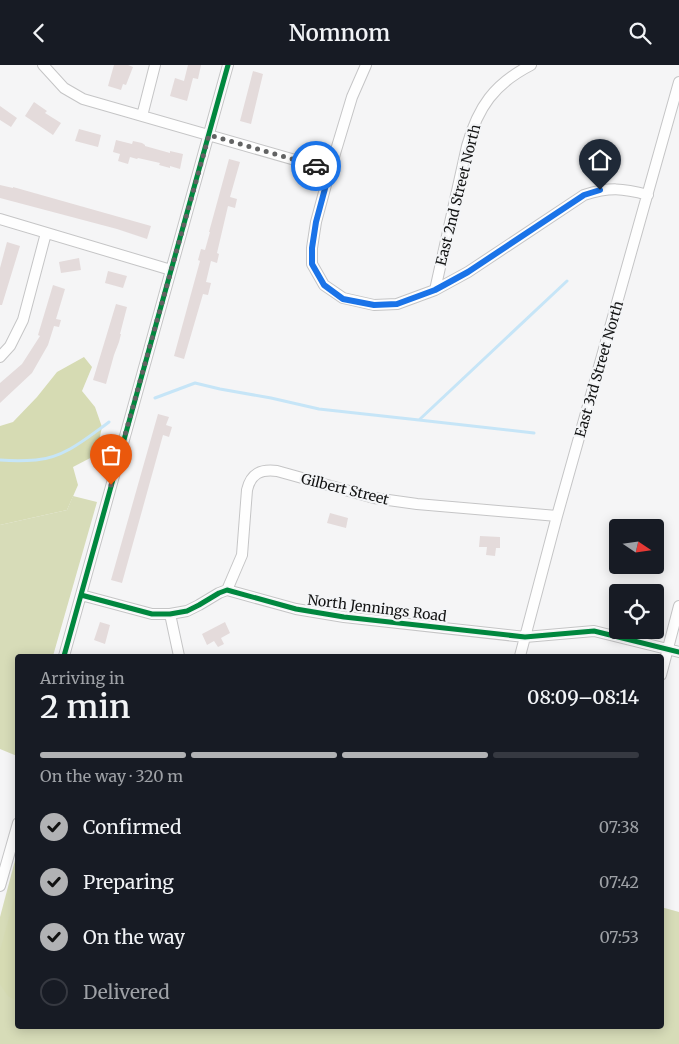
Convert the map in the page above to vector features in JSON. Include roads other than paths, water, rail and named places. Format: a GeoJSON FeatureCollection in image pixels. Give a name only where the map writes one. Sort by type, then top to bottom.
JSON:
{"type":"FeatureCollection","features":[{"type":"Feature","properties":{"kind":"street"},"geometry":{"type":"LineString","coordinates":[[43,65],[64,88],[83,99],[330,170]]}},
{"type":"Feature","properties":{"kind":"street"},"geometry":{"type":"LineString","coordinates":[[142,116],[156,65]]}},
{"type":"Feature","properties":{"kind":"street"},"geometry":{"type":"LineString","coordinates":[[65,654],[228,65]]}},
{"type":"Feature","properties":{"kind":"street"},"geometry":{"type":"LineString","coordinates":[[366,65],[352,97],[330,170],[316,222],[312,248],[312,264],[324,285],[343,299],[374,305],[397,304],[435,290],[468,272],[584,195],[600,190],[616,189],[648,195]]}},
{"type":"Feature","properties":{"kind":"street","name":"East 2nd Street North"},"geometry":{"type":"LineString","coordinates":[[435,290],[472,126],[482,107],[499,87],[518,71],[531,65]]}},
{"type":"Feature","properties":{"kind":"street","name":"East 3rd Street North"},"geometry":{"type":"LineString","coordinates":[[521,654],[557,516],[679,82]]}},
{"type":"Feature","properties":{"kind":"street"},"geometry":{"type":"LineString","coordinates":[[0,219],[171,270]]}},
{"type":"Feature","properties":{"kind":"street"},"geometry":{"type":"LineString","coordinates":[[0,357],[10,346],[23,320],[46,233]]}},
{"type":"Feature","properties":{"kind":"street","name":"Gilbert Street"},"geometry":{"type":"LineString","coordinates":[[227,590],[242,555],[249,482],[265,469],[374,498],[417,504],[557,516]]}},
{"type":"Feature","properties":{"kind":"street"},"geometry":{"type":"LineString","coordinates":[[81,595],[152,614],[170,614],[187,611],[218,593],[227,590]]}},
{"type":"Feature","properties":{"kind":"street","name":"North Jennings Road"},"geometry":{"type":"LineString","coordinates":[[227,590],[296,609],[344,617],[525,637],[594,631],[679,652]]}},
{"type":"Feature","properties":{"kind":"street"},"geometry":{"type":"LineString","coordinates":[[664,664],[679,607]]}},
{"type":"Feature","properties":{"kind":"street"},"geometry":{"type":"LineString","coordinates":[[170,614],[179,654]]}},
{"type":"Feature","properties":{"kind":"street"},"geometry":{"type":"LineString","coordinates":[[0,886],[15,834]]}},
{"type":"Feature","properties":{"kind":"waterway"},"geometry":{"type":"LineString","coordinates":[[155,398],[195,383],[319,409],[419,420],[567,281]]}},
{"type":"Feature","properties":{"kind":"waterway"},"geometry":{"type":"LineString","coordinates":[[419,420],[534,433]]}},
{"type":"Feature","properties":{"kind":"waterway"},"geometry":{"type":"LineString","coordinates":[[0,460],[36,460],[56,455],[84,441],[109,422]]}}]}
